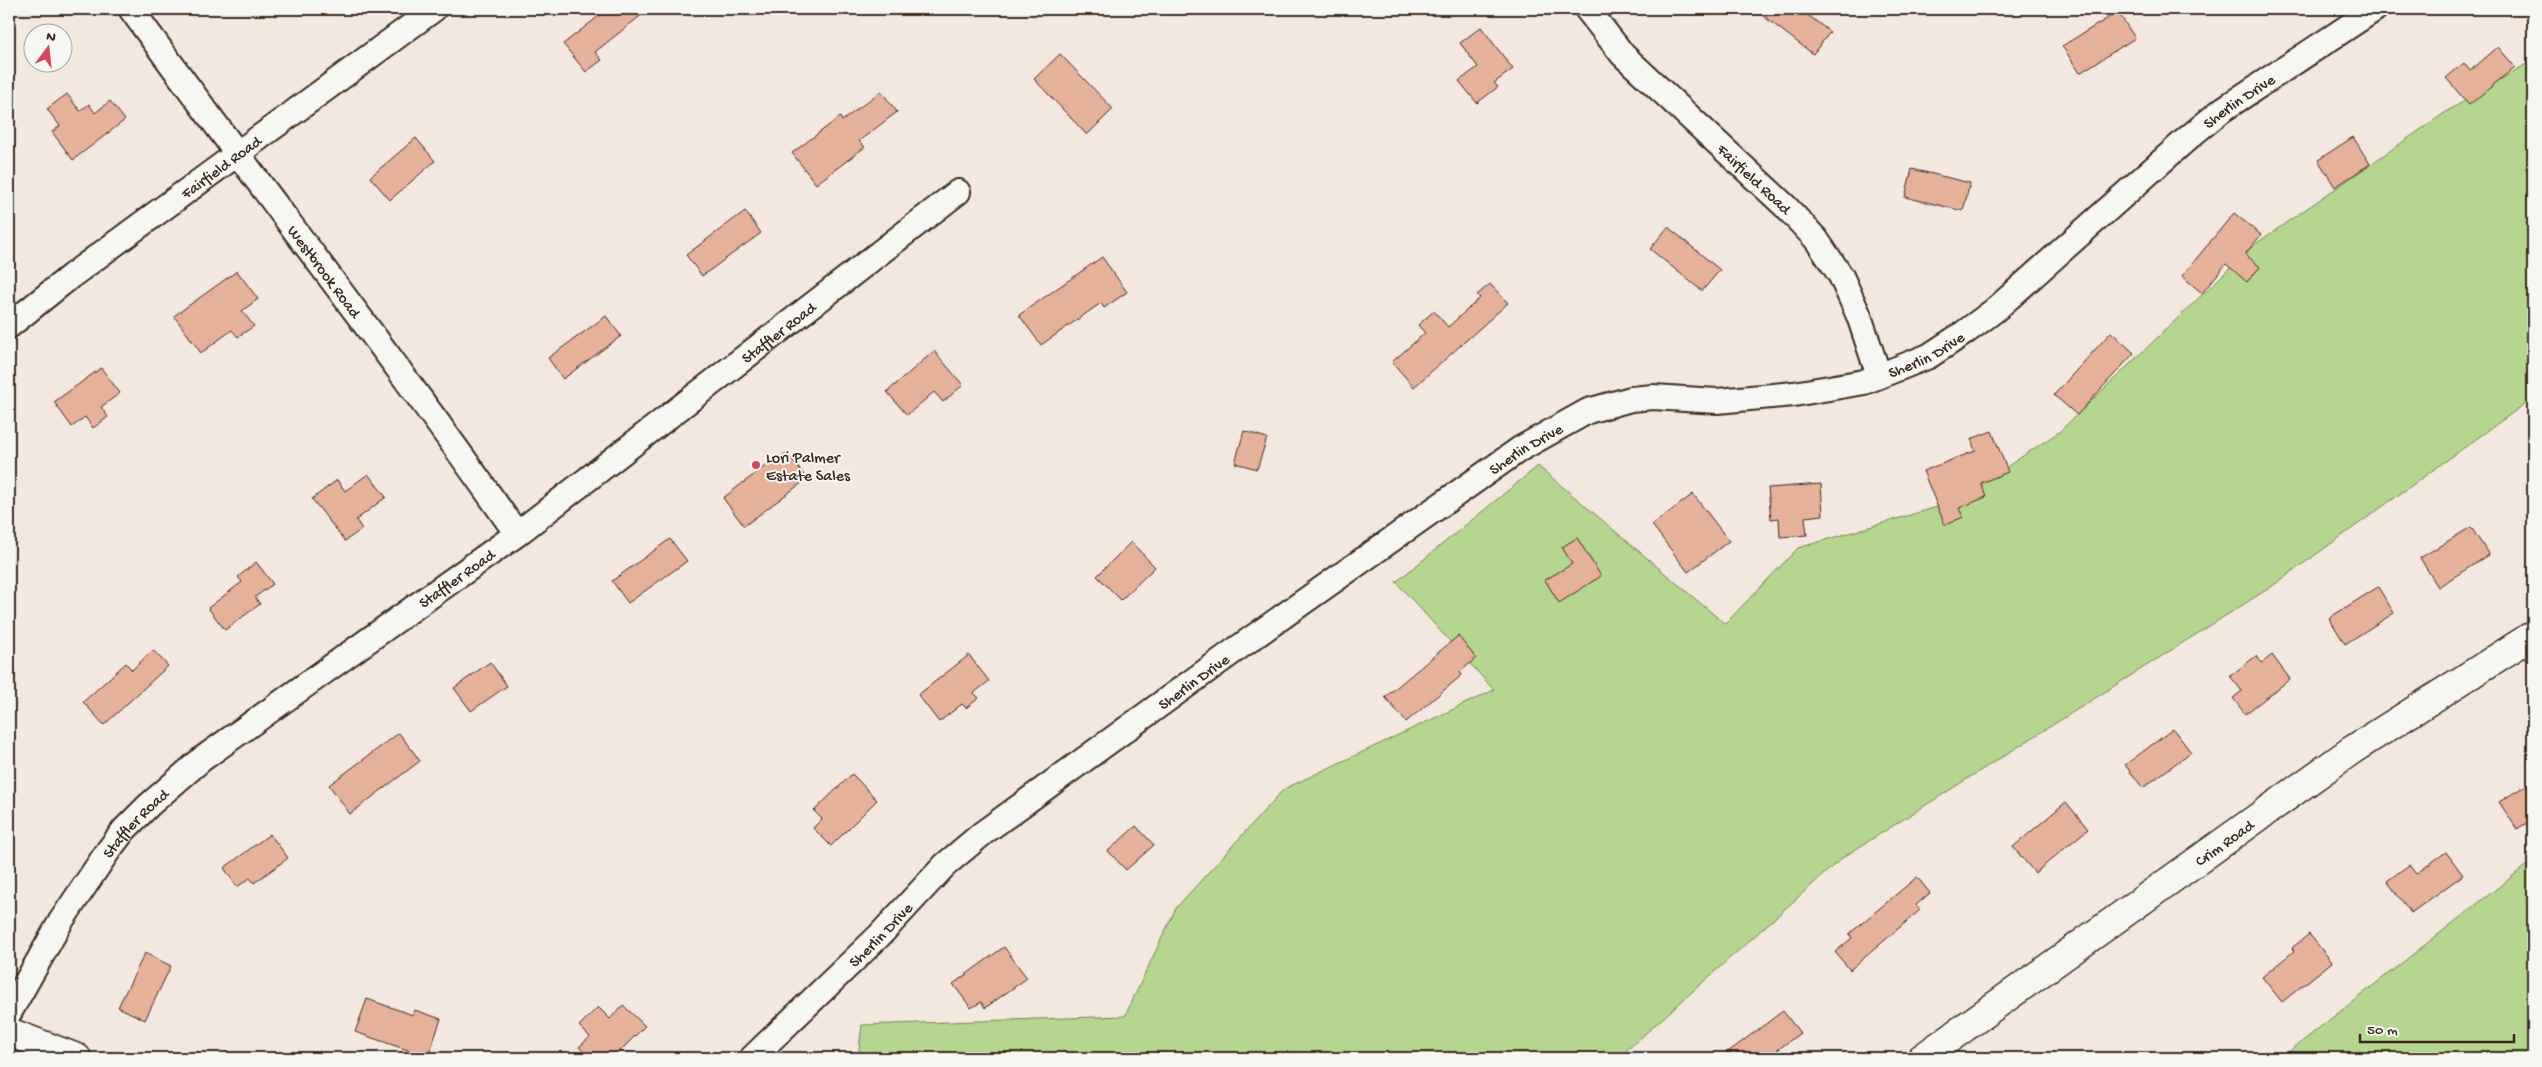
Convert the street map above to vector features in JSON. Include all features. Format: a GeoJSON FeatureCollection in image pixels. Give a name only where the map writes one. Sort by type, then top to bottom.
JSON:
{"type":"FeatureCollection","features":[{"type":"Feature","properties":{"kind":"street","name":"Westbrook Road"},"geometry":{"type":"LineString","coordinates":[[131,9],[236,154],[429,409],[517,534]]}},
{"type":"Feature","properties":{"kind":"street","name":"Fairfield Road"},"geometry":{"type":"LineString","coordinates":[[9,326],[71,276],[434,9]]}},
{"type":"Feature","properties":{"kind":"street","name":"Fairfield Road"},"geometry":{"type":"LineString","coordinates":[[1587,9],[1623,55],[1785,206],[1816,239],[1841,276],[1859,316],[1879,376]]}},
{"type":"Feature","properties":{"kind":"street","name":"Sherlin Drive"},"geometry":{"type":"LineString","coordinates":[[752,1058],[879,936],[945,865],[983,833],[1238,648],[1520,449],[1588,411],[1632,399],[1654,398],[1717,401],[1794,394],[1864,382],[1929,356],[1964,333],[2009,297],[2182,142],[2222,110],[2375,9]]}},
{"type":"Feature","properties":{"kind":"street","name":"Staffler Road"},"geometry":{"type":"LineString","coordinates":[[9,1013],[85,883],[124,830],[149,805],[202,759],[517,534],[958,192]]}},
{"type":"Feature","properties":{"kind":"street","name":"Crim Road"},"geometry":{"type":"LineString","coordinates":[[1922,1058],[2352,750],[2533,635]]}},
{"type":"Feature","properties":{"kind":"street"},"geometry":{"type":"LineString","coordinates":[[9,1032],[77,1058]]}},
{"type":"Feature","properties":{"kind":"green space"},"geometry":{"type":"Polygon","coordinates":[[[2533,60],[2533,398],[2271,587],[1842,858],[1618,1058],[858,1058],[862,1025],[1125,1016],[1176,908],[1284,789],[1494,690],[1396,582],[1538,466],[1725,624],[1798,548],[1954,502],[2059,432],[2254,245],[2446,112],[2533,60]]]}},
{"type":"Feature","properties":{"kind":"green space"},"geometry":{"type":"Polygon","coordinates":[[[2533,860],[2533,1058],[2281,1058],[2533,860]]]}},
{"type":"Feature","properties":{"kind":"building"},"geometry":{"type":"Polygon","coordinates":[[[608,9],[649,9],[595,52],[602,60],[586,72],[563,44],[608,9]]]}},
{"type":"Feature","properties":{"kind":"building"},"geometry":{"type":"Polygon","coordinates":[[[1754,9],[1800,9],[1830,32],[1813,54],[1754,9]]]}},
{"type":"Feature","properties":{"kind":"building"},"geometry":{"type":"Polygon","coordinates":[[[2118,12],[2135,38],[2080,73],[2062,46],[2118,12]]]}},
{"type":"Feature","properties":{"kind":"building"},"geometry":{"type":"Polygon","coordinates":[[[1481,27],[1513,69],[1494,83],[1498,87],[1477,103],[1459,81],[1478,67],[1460,43],[1481,27]]]}},
{"type":"Feature","properties":{"kind":"building"},"geometry":{"type":"Polygon","coordinates":[[[2498,47],[2515,67],[2469,105],[2446,78],[2464,63],[2470,71],[2498,47]]]}},
{"type":"Feature","properties":{"kind":"building"},"geometry":{"type":"Polygon","coordinates":[[[1060,54],[1113,109],[1087,135],[1034,79],[1060,54]]]}},
{"type":"Feature","properties":{"kind":"building"},"geometry":{"type":"Polygon","coordinates":[[[881,91],[897,112],[859,141],[865,147],[816,184],[792,153],[840,117],[842,121],[881,91]]]}},
{"type":"Feature","properties":{"kind":"building"},"geometry":{"type":"Polygon","coordinates":[[[67,94],[80,111],[89,104],[95,113],[110,101],[125,120],[73,160],[52,132],[60,126],[47,109],[67,94]]]}},
{"type":"Feature","properties":{"kind":"building"},"geometry":{"type":"Polygon","coordinates":[[[2353,137],[2370,164],[2335,187],[2318,160],[2353,137]]]}},
{"type":"Feature","properties":{"kind":"building"},"geometry":{"type":"Polygon","coordinates":[[[416,138],[435,161],[390,200],[370,177],[416,138]]]}},
{"type":"Feature","properties":{"kind":"building"},"geometry":{"type":"Polygon","coordinates":[[[1912,169],[1970,183],[1963,211],[1905,197],[1912,169]]]}},
{"type":"Feature","properties":{"kind":"building"},"geometry":{"type":"Polygon","coordinates":[[[745,211],[761,233],[702,276],[686,255],[745,211]]]}},
{"type":"Feature","properties":{"kind":"building"},"geometry":{"type":"Polygon","coordinates":[[[2234,213],[2261,235],[2245,254],[2260,267],[2247,282],[2226,264],[2202,293],[2182,276],[2234,213]]]}},
{"type":"Feature","properties":{"kind":"building"},"geometry":{"type":"Polygon","coordinates":[[[1668,227],[1720,270],[1702,291],[1650,249],[1668,227]]]}},
{"type":"Feature","properties":{"kind":"building"},"geometry":{"type":"Polygon","coordinates":[[[1102,257],[1127,292],[1104,308],[1101,303],[1041,345],[1019,315],[1102,257]]]}},
{"type":"Feature","properties":{"kind":"building"},"geometry":{"type":"Polygon","coordinates":[[[237,271],[258,299],[242,311],[254,326],[238,337],[232,330],[201,353],[174,316],[237,271]]]}},
{"type":"Feature","properties":{"kind":"building"},"geometry":{"type":"Polygon","coordinates":[[[1490,284],[1508,303],[1414,387],[1392,362],[1425,333],[1418,325],[1434,311],[1448,327],[1480,298],[1477,295],[1490,284]]]}},
{"type":"Feature","properties":{"kind":"building"},"geometry":{"type":"Polygon","coordinates":[[[606,316],[621,336],[563,379],[548,358],[606,316]]]}},
{"type":"Feature","properties":{"kind":"building"},"geometry":{"type":"Polygon","coordinates":[[[2111,332],[2134,353],[2077,415],[2054,395],[2111,332]]]}},
{"type":"Feature","properties":{"kind":"building"},"geometry":{"type":"Polygon","coordinates":[[[934,351],[963,385],[943,402],[934,392],[907,415],[887,392],[934,351]]]}},
{"type":"Feature","properties":{"kind":"building"},"geometry":{"type":"Polygon","coordinates":[[[101,368],[120,393],[101,407],[108,417],[93,428],[85,417],[72,427],[54,402],[101,368]]]}},
{"type":"Feature","properties":{"kind":"building"},"geometry":{"type":"Polygon","coordinates":[[[1244,431],[1267,438],[1257,469],[1235,463],[1244,431]]]}},
{"type":"Feature","properties":{"kind":"building"},"geometry":{"type":"Polygon","coordinates":[[[1992,431],[2008,472],[1981,483],[1986,497],[1959,508],[1963,517],[1945,525],[1923,471],[1975,451],[1971,439],[1992,431]]]}},
{"type":"Feature","properties":{"kind":"building"},"geometry":{"type":"Polygon","coordinates":[[[787,453],[807,479],[744,526],[723,498],[772,461],[774,464],[787,453]]]}},
{"type":"Feature","properties":{"kind":"building"},"geometry":{"type":"Polygon","coordinates":[[[368,474],[386,497],[356,520],[362,529],[345,541],[312,499],[337,480],[345,491],[368,474]]]}},
{"type":"Feature","properties":{"kind":"building"},"geometry":{"type":"Polygon","coordinates":[[[1821,484],[1823,515],[1805,517],[1807,535],[1780,537],[1779,518],[1771,519],[1768,488],[1821,484]]]}},
{"type":"Feature","properties":{"kind":"building"},"geometry":{"type":"Polygon","coordinates":[[[1693,494],[1729,541],[1688,572],[1652,525],[1693,494]]]}},
{"type":"Feature","properties":{"kind":"building"},"geometry":{"type":"Polygon","coordinates":[[[2471,527],[2489,555],[2438,587],[2420,558],[2471,527]]]}},
{"type":"Feature","properties":{"kind":"building"},"geometry":{"type":"Polygon","coordinates":[[[1577,538],[1601,576],[1559,603],[1545,580],[1572,564],[1562,547],[1577,538]]]}},
{"type":"Feature","properties":{"kind":"building"},"geometry":{"type":"Polygon","coordinates":[[[670,539],[687,561],[628,603],[612,581],[670,539]]]}},
{"type":"Feature","properties":{"kind":"building"},"geometry":{"type":"Polygon","coordinates":[[[1131,542],[1155,567],[1121,600],[1097,576],[1131,542]]]}},
{"type":"Feature","properties":{"kind":"building"},"geometry":{"type":"Polygon","coordinates":[[[256,562],[273,584],[255,597],[260,604],[225,630],[208,608],[242,582],[238,577],[256,562]]]}},
{"type":"Feature","properties":{"kind":"building"},"geometry":{"type":"Polygon","coordinates":[[[2378,587],[2394,613],[2345,644],[2329,618],[2378,587]]]}},
{"type":"Feature","properties":{"kind":"building"},"geometry":{"type":"Polygon","coordinates":[[[1458,636],[1476,658],[1460,672],[1462,675],[1406,722],[1385,697],[1458,636]]]}},
{"type":"Feature","properties":{"kind":"building"},"geometry":{"type":"Polygon","coordinates":[[[153,650],[168,666],[104,725],[83,702],[126,663],[132,670],[153,650]]]}},
{"type":"Feature","properties":{"kind":"building"},"geometry":{"type":"Polygon","coordinates":[[[969,655],[989,681],[974,693],[979,698],[966,708],[962,704],[939,722],[918,695],[969,655]]]}},
{"type":"Feature","properties":{"kind":"building"},"geometry":{"type":"Polygon","coordinates":[[[2272,655],[2290,679],[2245,714],[2233,698],[2242,691],[2230,676],[2256,656],[2262,663],[2272,655]]]}},
{"type":"Feature","properties":{"kind":"building"},"geometry":{"type":"Polygon","coordinates":[[[490,662],[507,686],[471,711],[454,688],[490,662]]]}},
{"type":"Feature","properties":{"kind":"building"},"geometry":{"type":"Polygon","coordinates":[[[2173,729],[2191,752],[2143,788],[2125,765],[2173,729]]]}},
{"type":"Feature","properties":{"kind":"building"},"geometry":{"type":"Polygon","coordinates":[[[399,733],[420,761],[350,814],[329,785],[399,733]]]}},
{"type":"Feature","properties":{"kind":"building"},"geometry":{"type":"Polygon","coordinates":[[[852,774],[877,800],[831,846],[813,828],[822,819],[814,811],[852,774]]]}},
{"type":"Feature","properties":{"kind":"building"},"geometry":{"type":"Polygon","coordinates":[[[2533,781],[2533,819],[2517,829],[2499,802],[2533,781]]]}},
{"type":"Feature","properties":{"kind":"building"},"geometry":{"type":"Polygon","coordinates":[[[2066,802],[2088,829],[2035,873],[2013,847],[2066,802]]]}},
{"type":"Feature","properties":{"kind":"building"},"geometry":{"type":"Polygon","coordinates":[[[1136,826],[1154,845],[1126,870],[1108,851],[1136,826]]]}},
{"type":"Feature","properties":{"kind":"building"},"geometry":{"type":"Polygon","coordinates":[[[270,834],[288,858],[254,883],[250,878],[237,887],[224,868],[270,834]]]}},
{"type":"Feature","properties":{"kind":"building"},"geometry":{"type":"Polygon","coordinates":[[[2446,852],[2463,875],[2411,913],[2387,881],[2409,865],[2416,874],[2446,852]]]}},
{"type":"Feature","properties":{"kind":"building"},"geometry":{"type":"Polygon","coordinates":[[[1917,877],[1930,893],[1916,905],[1920,910],[1850,970],[1835,952],[1852,938],[1849,934],[1917,877]]]}},
{"type":"Feature","properties":{"kind":"building"},"geometry":{"type":"Polygon","coordinates":[[[2309,934],[2332,962],[2282,1002],[2262,977],[2294,951],[2292,948],[2309,934]]]}},
{"type":"Feature","properties":{"kind":"building"},"geometry":{"type":"Polygon","coordinates":[[[1004,947],[1027,978],[985,1008],[981,1002],[971,1008],[953,984],[1004,947]]]}},
{"type":"Feature","properties":{"kind":"building"},"geometry":{"type":"Polygon","coordinates":[[[145,953],[171,966],[145,1020],[118,1007],[145,953]]]}},
{"type":"Feature","properties":{"kind":"building"},"geometry":{"type":"Polygon","coordinates":[[[367,999],[413,1015],[415,1010],[441,1019],[428,1057],[355,1032],[367,999]]]}},
{"type":"Feature","properties":{"kind":"building"},"geometry":{"type":"Polygon","coordinates":[[[623,1005],[645,1026],[613,1058],[590,1058],[579,1047],[590,1037],[579,1026],[598,1007],[610,1019],[623,1005]]]}},
{"type":"Feature","properties":{"kind":"building"},"geometry":{"type":"Polygon","coordinates":[[[1783,1011],[1800,1033],[1767,1058],[1720,1058],[1783,1011]]]}},
{"type":"Feature","properties":{"kind":"place","name":"Lori Palmer Estate Sales"},"geometry":{"type":"Point","coordinates":[756,465]}}]}
